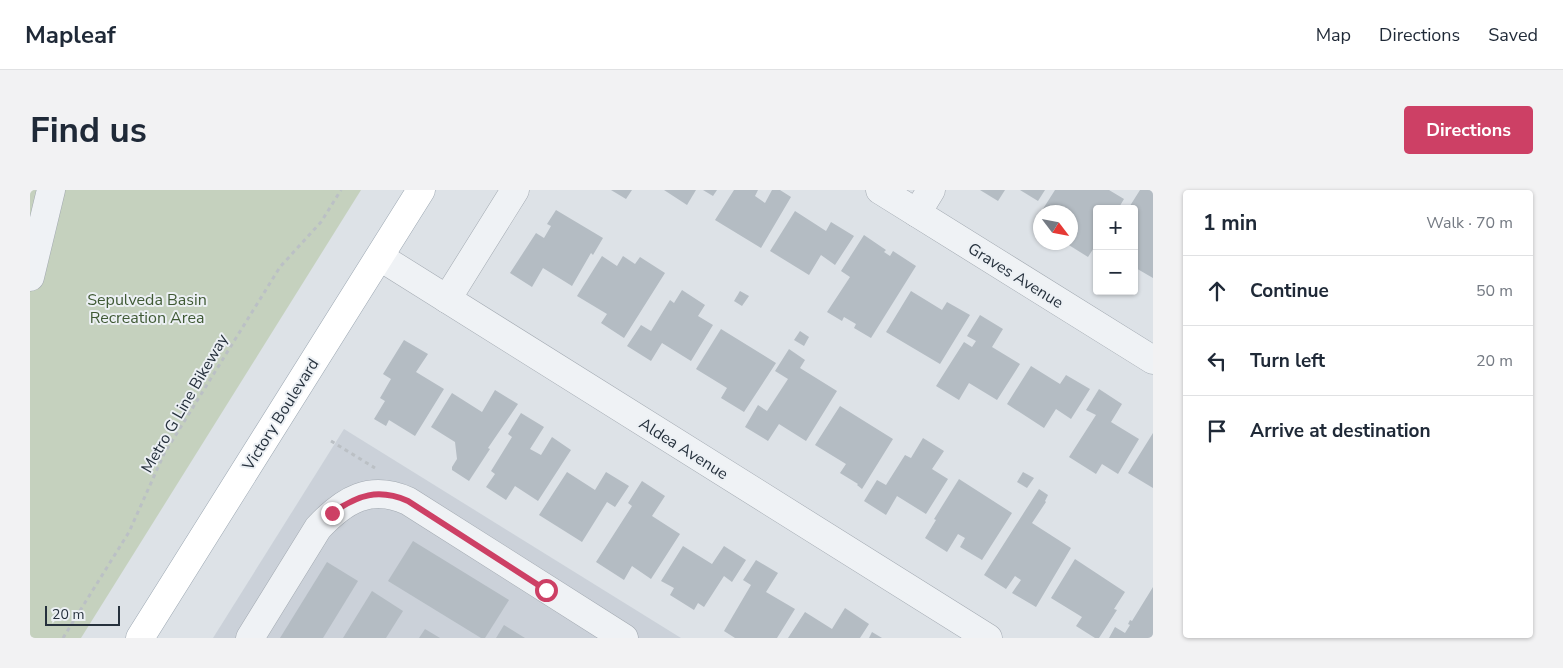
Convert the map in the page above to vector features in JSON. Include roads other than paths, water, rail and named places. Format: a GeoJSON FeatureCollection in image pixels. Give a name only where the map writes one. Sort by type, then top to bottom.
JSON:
{"type":"FeatureCollection","features":[{"type":"Feature","properties":{"kind":"main road","name":"Victory Boulevard"},"geometry":{"type":"LineString","coordinates":[[140,638],[421,190]]}},
{"type":"Feature","properties":{"kind":"street"},"geometry":{"type":"LineString","coordinates":[[30,277],[51,190]]}},
{"type":"Feature","properties":{"kind":"street"},"geometry":{"type":"LineString","coordinates":[[447,299],[515,190]]}},
{"type":"Feature","properties":{"kind":"street","name":"Graves Avenue"},"geometry":{"type":"LineString","coordinates":[[880,190],[1153,360]]}},
{"type":"Feature","properties":{"kind":"street"},"geometry":{"type":"LineString","coordinates":[[917,213],[931,190]]}},
{"type":"Feature","properties":{"kind":"street","name":"Aldea Avenue"},"geometry":{"type":"LineString","coordinates":[[380,256],[988,638]]}},
{"type":"Feature","properties":{"kind":"street"},"geometry":{"type":"LineString","coordinates":[[250,638],[318,528],[332,513],[347,503],[369,495],[385,494],[408,501],[624,638]]}},
{"type":"Feature","properties":{"kind":"park label","name":"Sepulveda Basin Recreation Area"},"geometry":{"type":"Point","coordinates":[147,308]}}]}
